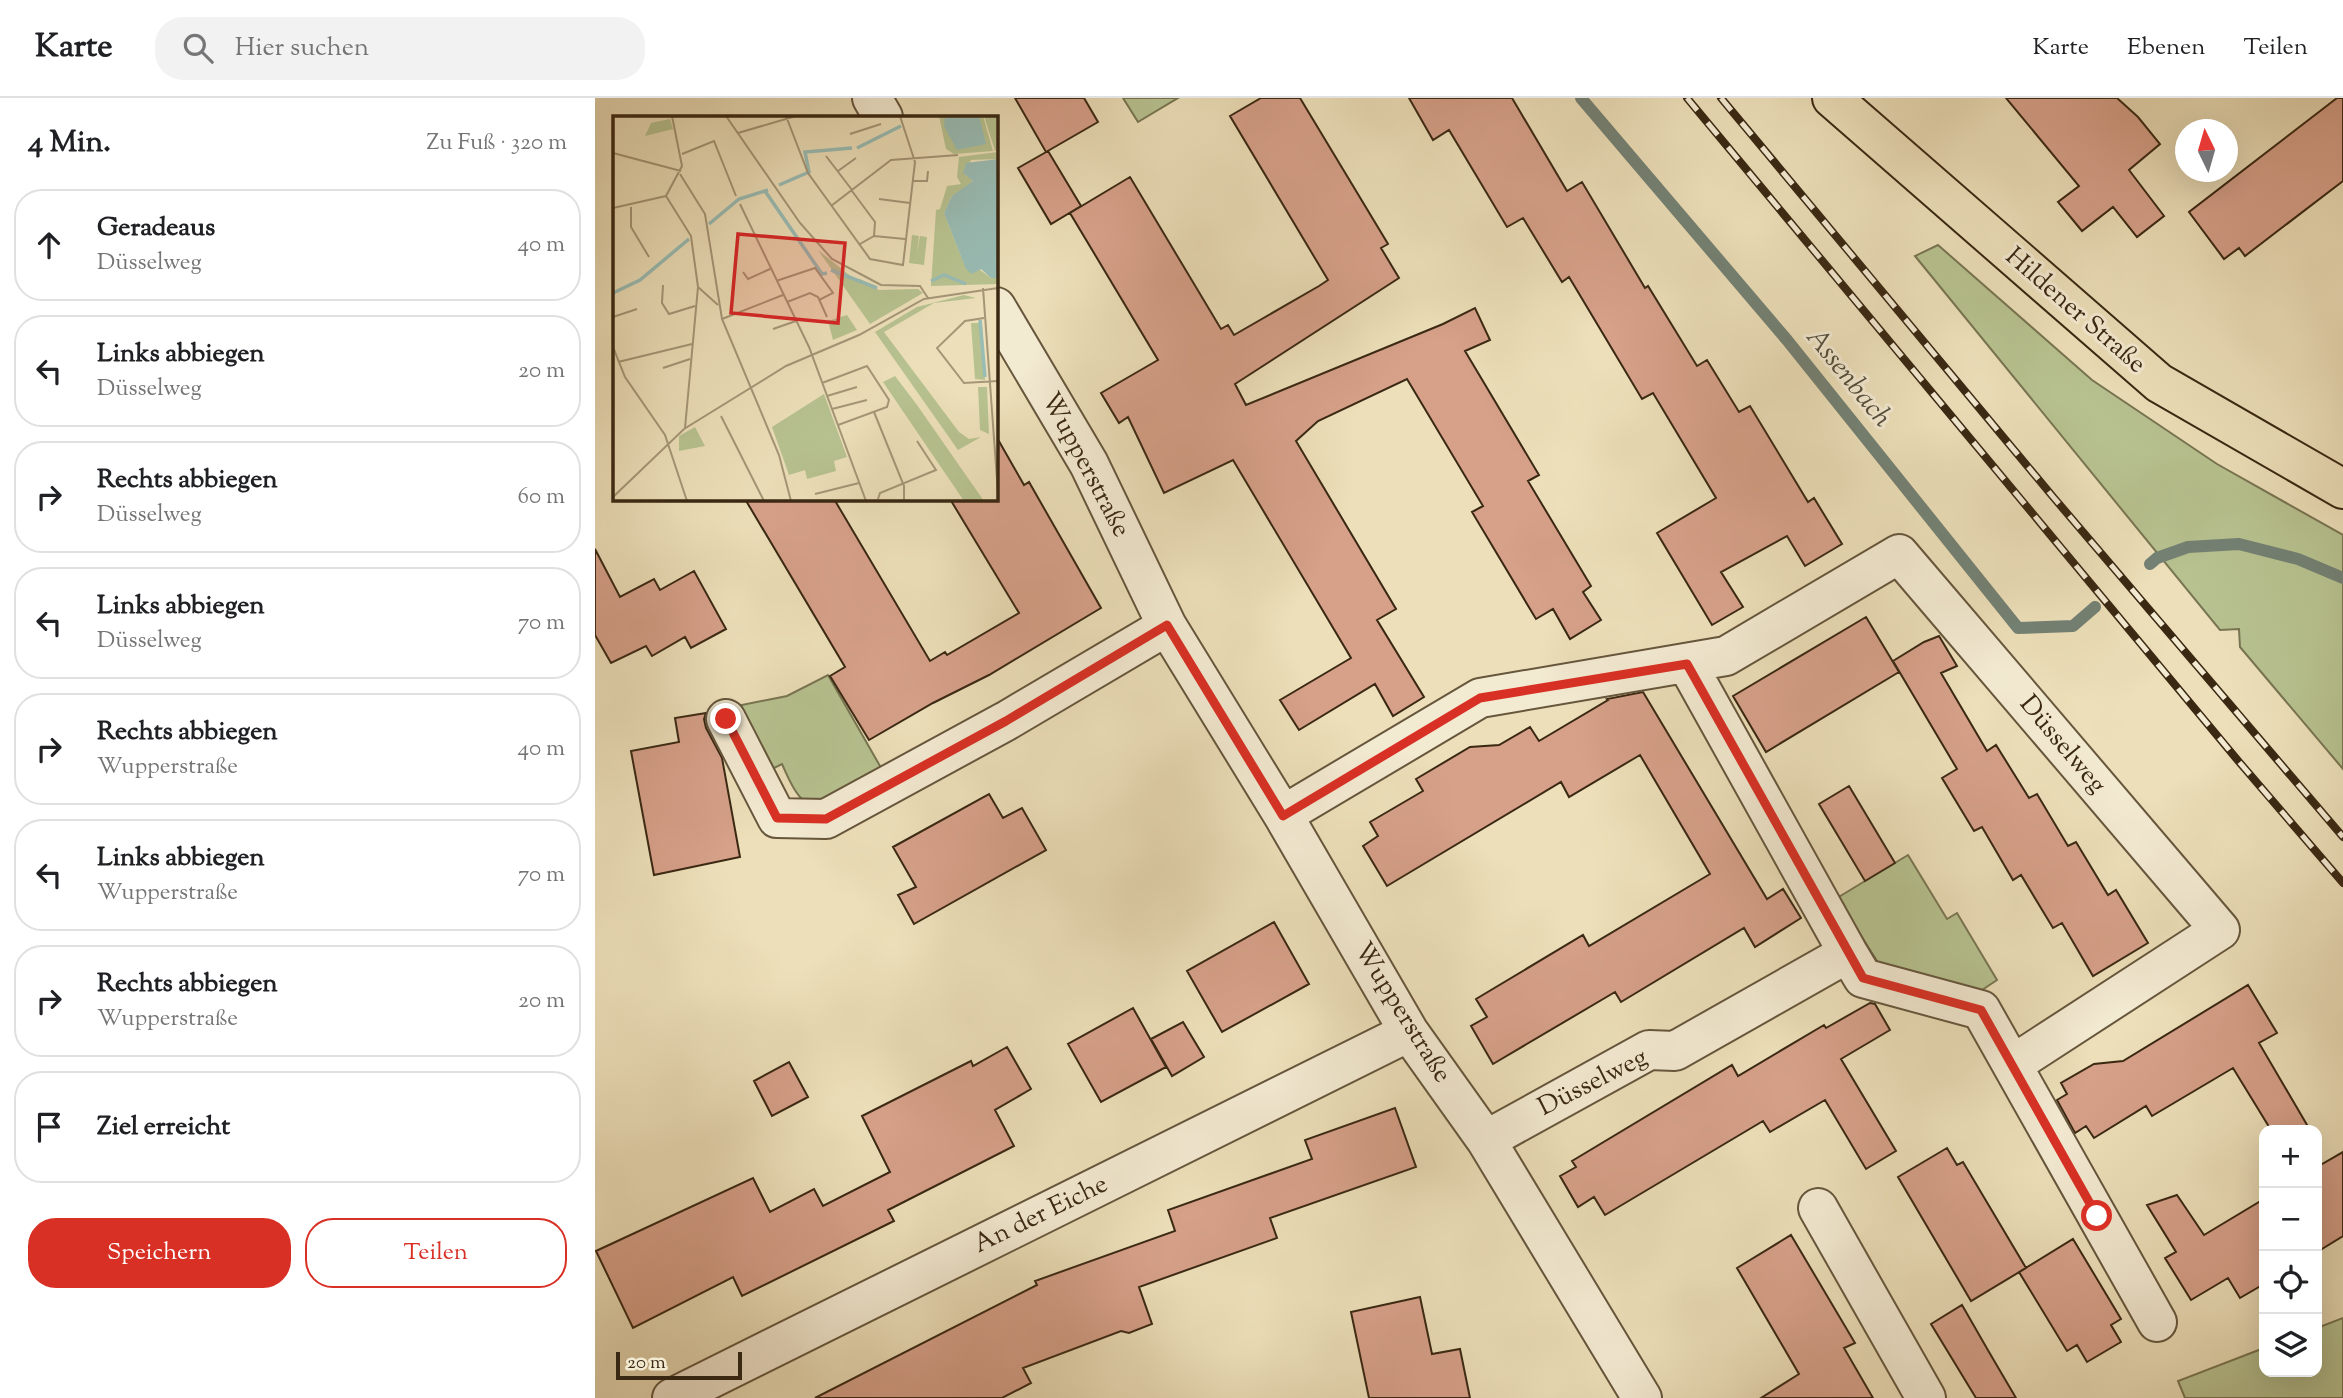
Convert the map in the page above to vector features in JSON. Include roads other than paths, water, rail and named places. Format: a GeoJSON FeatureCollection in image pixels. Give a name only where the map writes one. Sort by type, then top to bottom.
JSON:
{"type":"FeatureCollection","features":[{"type":"Feature","properties":{"kind":"main road","name":"Hildener Straße"},"geometry":{"type":"LineString","coordinates":[[1832,98],[2159,383],[2343,489]]}},
{"type":"Feature","properties":{"kind":"street"},"geometry":{"type":"LineString","coordinates":[[871,98],[882,116]]}},
{"type":"Feature","properties":{"kind":"street","name":"Wupperstraße"},"geometry":{"type":"LineString","coordinates":[[997,309],[1089,464],[1167,625],[1409,1032],[1486,1140],[1642,1398]]}},
{"type":"Feature","properties":{"kind":"street","name":"Düsselweg"},"geometry":{"type":"LineString","coordinates":[[1283,816],[1480,698],[1726,656],[1899,554],[2220,930],[2012,1065]]}},
{"type":"Feature","properties":{"kind":"street"},"geometry":{"type":"LineString","coordinates":[[726,719],[777,818],[826,819],[1006,721],[1167,625]]}},
{"type":"Feature","properties":{"kind":"street"},"geometry":{"type":"LineString","coordinates":[[1687,664],[1863,978],[1981,1010],[2157,1322]]}},
{"type":"Feature","properties":{"kind":"street","name":"Düsselweg"},"geometry":{"type":"LineString","coordinates":[[1486,1140],[1649,1050],[1675,1051],[1848,953]]}},
{"type":"Feature","properties":{"kind":"street","name":"An der Eiche"},"geometry":{"type":"LineString","coordinates":[[673,1398],[1409,1032]]}},
{"type":"Feature","properties":{"kind":"street"},"geometry":{"type":"LineString","coordinates":[[1818,1208],[1926,1398]]}},
{"type":"Feature","properties":{"kind":"waterway","name":"Assenbach"},"geometry":{"type":"LineString","coordinates":[[1581,98],[1787,340],[2018,628],[2073,626],[2095,607]]}},
{"type":"Feature","properties":{"kind":"waterway","name":"Assenbach"},"geometry":{"type":"LineString","coordinates":[[2150,564],[2157,558],[2188,547],[2239,544],[2298,559],[2343,578]]}},
{"type":"Feature","properties":{"kind":"railway"},"geometry":{"type":"LineString","coordinates":[[1687,98],[2343,883]]}},
{"type":"Feature","properties":{"kind":"railway"},"geometry":{"type":"LineString","coordinates":[[1721,98],[2054,498],[2343,837]]}}]}
